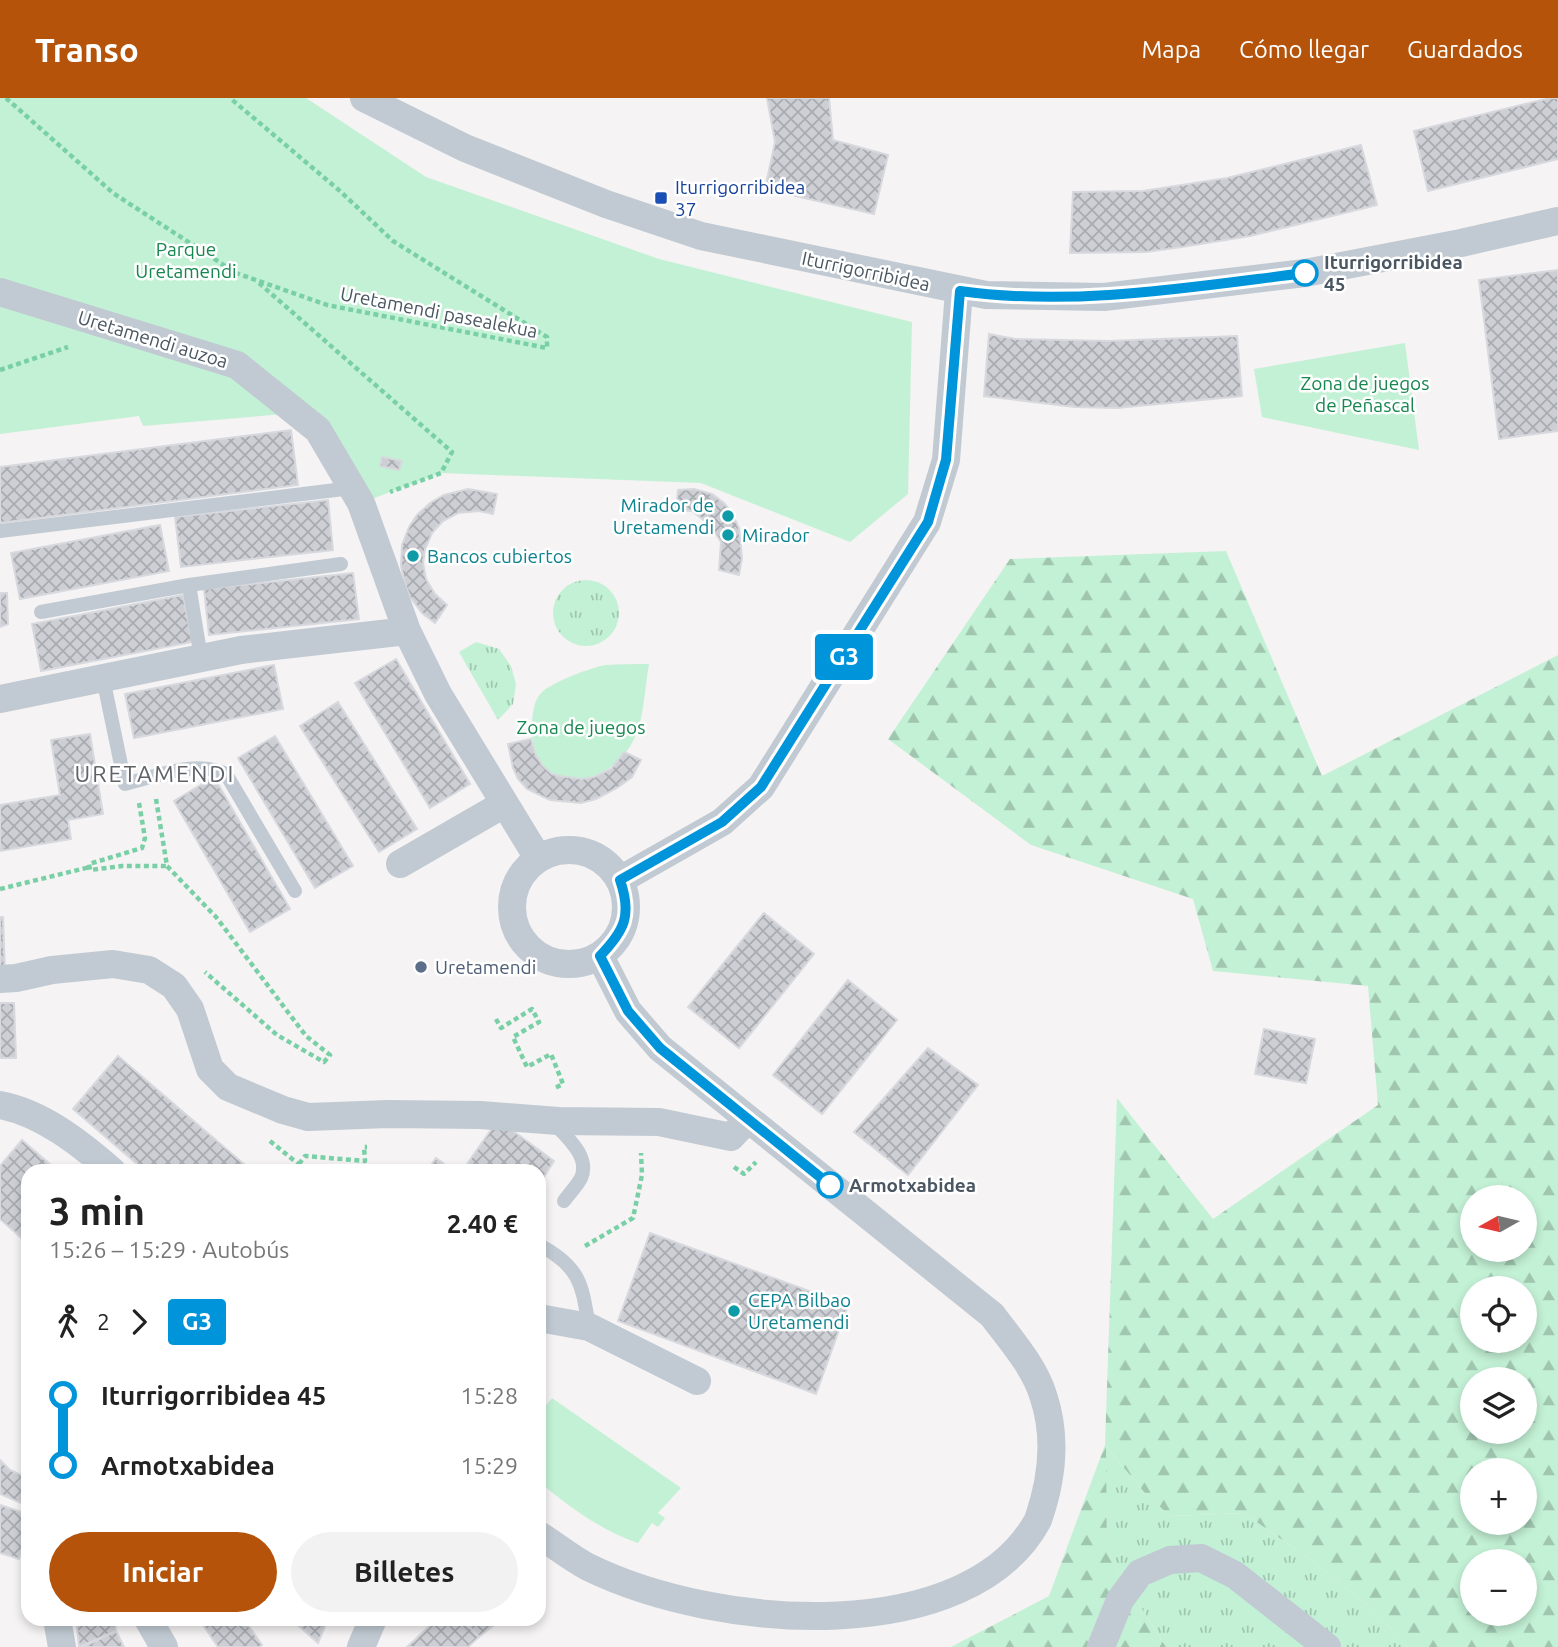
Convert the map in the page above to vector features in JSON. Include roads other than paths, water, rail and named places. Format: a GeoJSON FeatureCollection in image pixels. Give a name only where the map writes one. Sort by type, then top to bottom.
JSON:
{"type":"FeatureCollection","features":[{"type":"Feature","properties":{"kind":"street","name":"Iturrigorribidea"},"geometry":{"type":"LineString","coordinates":[[364,98],[465,148],[606,204],[701,236],[986,295],[1104,297],[1305,273],[1558,221]]}},
{"type":"Feature","properties":{"kind":"street"},"geometry":{"type":"LineString","coordinates":[[620,880],[722,822],[761,787],[928,522],[946,460],[960,291]]}},
{"type":"Feature","properties":{"kind":"street","name":"Uretamendi auzoa"},"geometry":{"type":"LineString","coordinates":[[0,292],[237,365],[318,430],[356,496],[407,631],[438,694],[538,858]]}},
{"type":"Feature","properties":{"kind":"street"},"geometry":{"type":"LineString","coordinates":[[0,699],[241,650],[407,631]]}},
{"type":"Feature","properties":{"kind":"street"},"geometry":{"type":"LineString","coordinates":[[400,864],[504,804]]}},
{"type":"Feature","properties":{"kind":"street"},"geometry":{"type":"LineString","coordinates":[[562,850],[579,850],[595,856],[609,866],[620,880],[626,898],[626,918],[619,937],[600,956],[570,965],[551,962],[533,953],[520,938],[513,920],[512,900],[518,882],[538,858],[562,850]]}},
{"type":"Feature","properties":{"kind":"street"},"geometry":{"type":"LineString","coordinates":[[600,956],[628,1011],[660,1048],[992,1315],[1023,1357],[1043,1393],[1051,1429],[1051,1469],[1045,1499],[1031,1539],[1009,1576],[988,1597],[958,1617]]}},
{"type":"Feature","properties":{"kind":"street"},"geometry":{"type":"LineString","coordinates":[[0,979],[113,964],[149,970],[174,986],[190,1009],[210,1069],[228,1087],[283,1110],[307,1116],[388,1114],[659,1122],[731,1137],[748,1119]]}},
{"type":"Feature","properties":{"kind":"street"},"geometry":{"type":"LineString","coordinates":[[6,1106],[50,1126],[82,1145],[104,1164]]}},
{"type":"Feature","properties":{"kind":"street"},"geometry":{"type":"LineString","coordinates":[[546,1319],[589,1327],[697,1381]]}},
{"type":"Feature","properties":{"kind":"street"},"geometry":{"type":"LineString","coordinates":[[546,1540],[585,1565],[663,1600],[744,1624],[811,1639],[846,1641]]}},
{"type":"Feature","properties":{"kind":"street"},"geometry":{"type":"LineString","coordinates":[[1101,1647],[1120,1600],[1140,1573],[1170,1560],[1201,1558],[1235,1575],[1327,1647]]}},
{"type":"Feature","properties":{"kind":"street"},"geometry":{"type":"LineString","coordinates":[[58,1626],[62,1647]]}},
{"type":"Feature","properties":{"kind":"street"},"geometry":{"type":"LineString","coordinates":[[152,1626],[164,1647]]}},
{"type":"Feature","properties":{"kind":"street"},"geometry":{"type":"LineString","coordinates":[[361,1647],[370,1626]]}},
{"type":"Feature","properties":{"kind":"lane"},"geometry":{"type":"LineString","coordinates":[[0,531],[356,496]]}},
{"type":"Feature","properties":{"kind":"lane"},"geometry":{"type":"LineString","coordinates":[[41,612],[189,585],[341,564]]}},
{"type":"Feature","properties":{"kind":"lane"},"geometry":{"type":"LineString","coordinates":[[189,585],[201,658]]}},
{"type":"Feature","properties":{"kind":"lane"},"geometry":{"type":"LineString","coordinates":[[103,678],[125,784],[197,768],[218,770],[226,774],[295,891]]}},
{"type":"Feature","properties":{"kind":"lane"},"geometry":{"type":"LineString","coordinates":[[551,1120],[580,1153],[582,1177],[564,1201]]}},
{"type":"Feature","properties":{"kind":"lane"},"geometry":{"type":"LineString","coordinates":[[546,1249],[578,1277],[589,1327]]}},
{"type":"Feature","properties":{"kind":"place","name":"Iturrigorribidea 37"},"geometry":{"type":"Point","coordinates":[661,198]}},
{"type":"Feature","properties":{"kind":"place","name":"Iturrigorribidea 45"},"geometry":{"type":"Point","coordinates":[1305,273]}},
{"type":"Feature","properties":{"kind":"place","name":"Mirador de Uretamendi"},"geometry":{"type":"Point","coordinates":[728,516]}},
{"type":"Feature","properties":{"kind":"place","name":"Mirador"},"geometry":{"type":"Point","coordinates":[728,535]}},
{"type":"Feature","properties":{"kind":"place","name":"Bancos cubiertos"},"geometry":{"type":"Point","coordinates":[413,556]}},
{"type":"Feature","properties":{"kind":"place","name":"Uretamendi"},"geometry":{"type":"Point","coordinates":[421,967]}},
{"type":"Feature","properties":{"kind":"place","name":"Armotxabidea"},"geometry":{"type":"Point","coordinates":[830,1185]}},
{"type":"Feature","properties":{"kind":"place","name":"CEPA Bilbao Uretamendi"},"geometry":{"type":"Point","coordinates":[734,1311]}},
{"type":"Feature","properties":{"kind":"district","name":"URETAMENDI"},"geometry":{"type":"Point","coordinates":[155,774]}},
{"type":"Feature","properties":{"kind":"park label","name":"Parque Uretamendi"},"geometry":{"type":"Point","coordinates":[186,260]}},
{"type":"Feature","properties":{"kind":"park label","name":"Zona de juegos de Peñascal"},"geometry":{"type":"Point","coordinates":[1365,394]}},
{"type":"Feature","properties":{"kind":"park label","name":"Zona de juegos"},"geometry":{"type":"Point","coordinates":[581,727]}}]}
